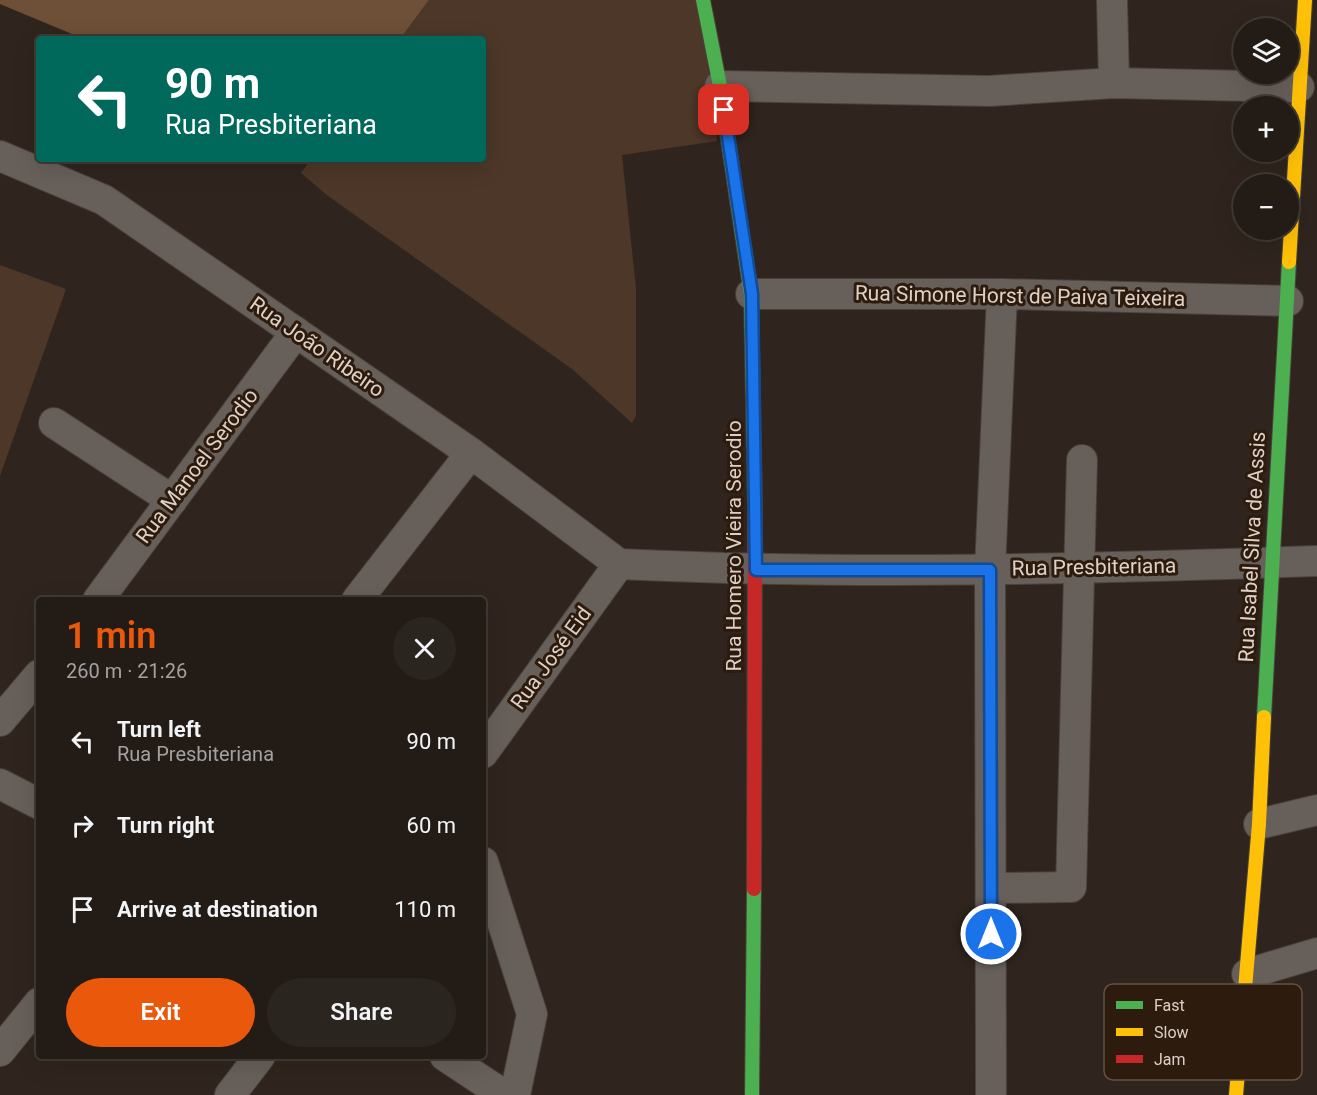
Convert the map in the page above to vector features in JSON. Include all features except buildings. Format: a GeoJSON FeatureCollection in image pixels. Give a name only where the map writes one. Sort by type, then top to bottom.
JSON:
{"type":"FeatureCollection","features":[{"type":"Feature","properties":{"kind":"street","name":"Rua Homero Vieira Serodio"},"geometry":{"type":"LineString","coordinates":[[703,0],[720,86],[752,294],[756,570],[752,1095]]}},
{"type":"Feature","properties":{"kind":"street"},"geometry":{"type":"LineString","coordinates":[[1112,0],[1114,83]]}},
{"type":"Feature","properties":{"kind":"street","name":"Rua Isabel Silva de Assis"},"geometry":{"type":"LineString","coordinates":[[1245,984],[1259,824],[1271,562],[1305,0]]}},
{"type":"Feature","properties":{"kind":"street"},"geometry":{"type":"LineString","coordinates":[[720,86],[990,91],[1114,83],[1299,87]]}},
{"type":"Feature","properties":{"kind":"street","name":"Rua João Ribeiro"},"geometry":{"type":"LineString","coordinates":[[0,156],[105,200],[471,453],[620,564]]}},
{"type":"Feature","properties":{"kind":"street","name":"Rua Simone Horst de Paiva Teixeira"},"geometry":{"type":"LineString","coordinates":[[752,294],[1002,294],[1288,301]]}},
{"type":"Feature","properties":{"kind":"street"},"geometry":{"type":"LineString","coordinates":[[991,1095],[990,570],[1002,294]]}},
{"type":"Feature","properties":{"kind":"street","name":"Rua Manoel Serodio"},"geometry":{"type":"LineString","coordinates":[[100,597],[296,333]]}},
{"type":"Feature","properties":{"kind":"street"},"geometry":{"type":"LineString","coordinates":[[54,423],[172,500]]}},
{"type":"Feature","properties":{"kind":"street"},"geometry":{"type":"LineString","coordinates":[[359,597],[471,453]]}},
{"type":"Feature","properties":{"kind":"street"},"geometry":{"type":"LineString","coordinates":[[991,888],[1071,887],[1082,460]]}},
{"type":"Feature","properties":{"kind":"street","name":"Rua Presbiteriana"},"geometry":{"type":"LineString","coordinates":[[620,564],[756,570],[990,570],[1317,561]]}},
{"type":"Feature","properties":{"kind":"street","name":"Rua José Eid"},"geometry":{"type":"LineString","coordinates":[[486,749],[620,564]]}},
{"type":"Feature","properties":{"kind":"street"},"geometry":{"type":"LineString","coordinates":[[0,721],[36,679]]}},
{"type":"Feature","properties":{"kind":"street"},"geometry":{"type":"LineString","coordinates":[[0,784],[36,802]]}},
{"type":"Feature","properties":{"kind":"street"},"geometry":{"type":"LineString","coordinates":[[1259,824],[1317,810]]}},
{"type":"Feature","properties":{"kind":"street"},"geometry":{"type":"LineString","coordinates":[[486,871],[532,1014],[514,1095]]}},
{"type":"Feature","properties":{"kind":"street"},"geometry":{"type":"LineString","coordinates":[[1246,974],[1317,953]]}},
{"type":"Feature","properties":{"kind":"street"},"geometry":{"type":"LineString","coordinates":[[0,1051],[36,1007]]}},
{"type":"Feature","properties":{"kind":"street"},"geometry":{"type":"LineString","coordinates":[[230,1095],[258,1059]]}},
{"type":"Feature","properties":{"kind":"street"},"geometry":{"type":"LineString","coordinates":[[450,1059],[504,1095]]}},
{"type":"Feature","properties":{"kind":"street","name":"Rua Isabel Silva de Assis"},"geometry":{"type":"LineString","coordinates":[[1236,1095],[1237,1080]]}},
{"type":"Feature","properties":{"kind":"shaded area"},"geometry":{"type":"Polygon","coordinates":[[[0,0],[429,0],[402,36],[77,36],[0,4],[0,0]]]}},
{"type":"Feature","properties":{"kind":"shaded area"},"geometry":{"type":"Polygon","coordinates":[[[429,0],[701,0],[717,141],[622,155],[636,289],[636,416],[632,423],[572,369],[328,196],[301,173],[309,162],[486,162],[486,36],[402,36],[429,0]]]}},
{"type":"Feature","properties":{"kind":"shaded area"},"geometry":{"type":"Polygon","coordinates":[[[0,265],[66,289],[0,476],[0,265]]]}},
{"type":"Feature","properties":{"kind":"traffic: fast"},"geometry":{"type":"LineString","coordinates":[[703,0],[720,86],[751,294],[755,506]]}},
{"type":"Feature","properties":{"kind":"traffic: fast"},"geometry":{"type":"LineString","coordinates":[[1264,717],[1289,262]]}},
{"type":"Feature","properties":{"kind":"traffic: fast"},"geometry":{"type":"LineString","coordinates":[[752,1095],[754,889]]}},
{"type":"Feature","properties":{"kind":"traffic: slow"},"geometry":{"type":"LineString","coordinates":[[1289,262],[1305,0]]}},
{"type":"Feature","properties":{"kind":"traffic: slow"},"geometry":{"type":"LineString","coordinates":[[1245,984],[1259,824],[1264,717]]}},
{"type":"Feature","properties":{"kind":"traffic: slow"},"geometry":{"type":"LineString","coordinates":[[1236,1095],[1237,1080]]}},
{"type":"Feature","properties":{"kind":"traffic: jam"},"geometry":{"type":"LineString","coordinates":[[754,889],[755,506]]}},
{"type":"Feature","properties":{"kind":"route"},"geometry":{"type":"LineString","coordinates":[[724,110],[752,294],[756,570],[990,570],[991,934]]}}]}
